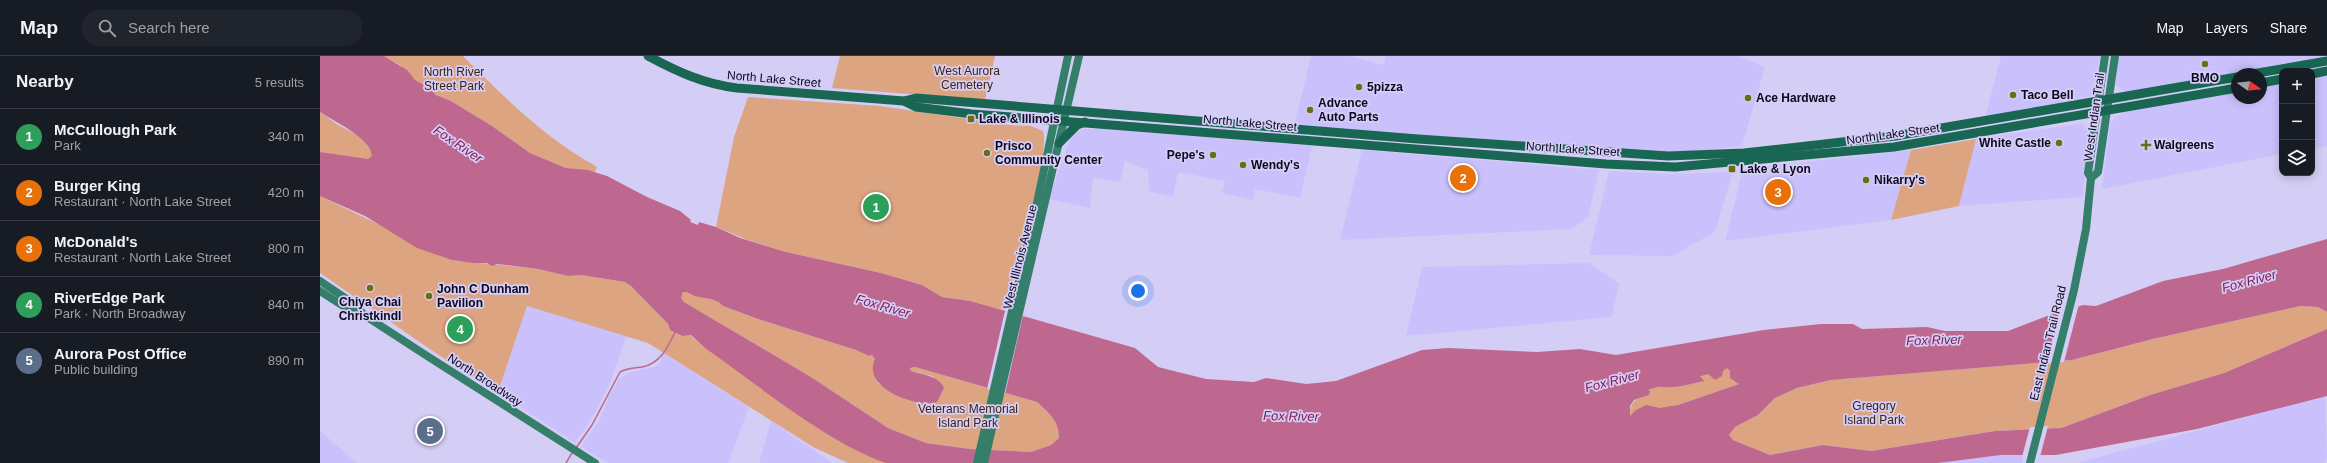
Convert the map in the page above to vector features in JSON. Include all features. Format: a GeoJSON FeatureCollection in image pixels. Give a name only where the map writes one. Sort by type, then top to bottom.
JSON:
{"type":"FeatureCollection","features":[{"type":"Feature","properties":{"kind":"main road","name":"North Lake Street"},"geometry":{"type":"LineString","coordinates":[[648,56],[690,77],[714,85],[904,101],[916,98],[1057,108],[1430,140],[1668,156],[1744,153],[1887,137],[2231,78]]}},
{"type":"Feature","properties":{"kind":"main road","name":"West Illinois Avenue"},"geometry":{"type":"LineString","coordinates":[[977,463],[984,447],[1016,309],[1068,56]]}},
{"type":"Feature","properties":{"kind":"main road","name":"West Illinois Avenue"},"geometry":{"type":"LineString","coordinates":[[1016,309],[1059,142],[1079,56]]}},
{"type":"Feature","properties":{"kind":"main road","name":"West Indian Trail"},"geometry":{"type":"LineString","coordinates":[[2086,229],[2091,178],[2088,172],[2097,102],[2105,56]]}},
{"type":"Feature","properties":{"kind":"main road","name":"West Indian Trail"},"geometry":{"type":"LineString","coordinates":[[2091,178],[2098,172],[2115,56]]}},
{"type":"Feature","properties":{"kind":"main road"},"geometry":{"type":"LineString","coordinates":[[2267,71],[2327,61]]}},
{"type":"Feature","properties":{"kind":"main road"},"geometry":{"type":"LineString","coordinates":[[2315,73],[2327,71]]}},
{"type":"Feature","properties":{"kind":"main road"},"geometry":{"type":"LineString","coordinates":[[2267,82],[2279,80]]}},
{"type":"Feature","properties":{"kind":"main road","name":"North Lake Street"},"geometry":{"type":"LineString","coordinates":[[904,101],[916,107],[943,111],[1438,151],[1675,167],[1894,148],[2231,89]]}},
{"type":"Feature","properties":{"kind":"main road"},"geometry":{"type":"LineString","coordinates":[[1059,142],[1077,125],[1085,122]]}},
{"type":"Feature","properties":{"kind":"main road","name":"East Indian Trail Road"},"geometry":{"type":"LineString","coordinates":[[2030,463],[2074,290],[2086,229]]}},
{"type":"Feature","properties":{"kind":"main road","name":"North Broadway"},"geometry":{"type":"LineString","coordinates":[[320,281],[354,304],[364,315]]}},
{"type":"Feature","properties":{"kind":"main road","name":"North Broadway"},"geometry":{"type":"LineString","coordinates":[[320,291],[351,310],[364,315],[595,463]]}},
{"type":"Feature","properties":{"kind":"main road","name":"West Illinois Avenue"},"geometry":{"type":"LineString","coordinates":[[984,447],[984,463]]}},
{"type":"Feature","properties":{"kind":"shaded area"},"geometry":{"type":"Polygon","coordinates":[[[1311,56],[1349,56],[1384,65],[1386,56],[1737,56],[1765,67],[1742,146],[1710,150],[1631,153],[1294,127],[1311,56]]]}},
{"type":"Feature","properties":{"kind":"shaded area"},"geometry":{"type":"Polygon","coordinates":[[[2001,56],[2100,56],[2091,96],[1985,118],[2001,56]]]}},
{"type":"Feature","properties":{"kind":"shaded area"},"geometry":{"type":"Polygon","coordinates":[[[2118,56],[2327,56],[2260,68],[2231,68],[2231,73],[2126,92],[2116,85],[2118,56]]]}},
{"type":"Feature","properties":{"kind":"shaded area"},"geometry":{"type":"Polygon","coordinates":[[[2327,75],[2327,146],[2315,148],[2315,104],[2315,77],[2327,75]]]}},
{"type":"Feature","properties":{"kind":"shaded area"},"geometry":{"type":"Polygon","coordinates":[[[2279,84],[2279,155],[2102,189],[2110,125],[2115,117],[2130,110],[2231,92],[2231,104],[2267,104],[2267,86],[2279,84]]]}},
{"type":"Feature","properties":{"kind":"shaded area"},"geometry":{"type":"Polygon","coordinates":[[[2083,123],[2088,133],[2083,197],[1959,206],[1976,139],[2083,123]]]}},
{"type":"Feature","properties":{"kind":"shaded area"},"geometry":{"type":"Polygon","coordinates":[[[1083,129],[1108,129],[1312,146],[1300,198],[1255,189],[1253,200],[1222,193],[1225,181],[1178,172],[1173,197],[1149,191],[1148,170],[1125,161],[1120,182],[1093,177],[1090,208],[1049,199],[1071,136],[1083,129]]]}},
{"type":"Feature","properties":{"kind":"shaded area"},"geometry":{"type":"Polygon","coordinates":[[[1362,150],[1599,170],[1588,217],[1572,229],[1340,240],[1362,150]]]}},
{"type":"Feature","properties":{"kind":"shaded area"},"geometry":{"type":"Polygon","coordinates":[[[1911,150],[1891,220],[1725,241],[1743,169],[1911,150]]]}},
{"type":"Feature","properties":{"kind":"shaded area"},"geometry":{"type":"Polygon","coordinates":[[[1609,171],[1668,174],[1733,172],[1715,232],[1672,256],[1589,255],[1609,171]]]}},
{"type":"Feature","properties":{"kind":"shaded area"},"geometry":{"type":"Polygon","coordinates":[[[1589,263],[1619,283],[1612,317],[1406,336],[1422,267],[1589,263]]]}},
{"type":"Feature","properties":{"kind":"shaded area"},"geometry":{"type":"Polygon","coordinates":[[[527,306],[627,335],[610,383],[593,416],[575,443],[498,392],[527,306]]]}},
{"type":"Feature","properties":{"kind":"shaded area"},"geometry":{"type":"Polygon","coordinates":[[[663,353],[749,407],[728,463],[608,463],[581,447],[600,419],[610,394],[620,378],[630,372],[655,367],[660,363],[663,353]]]}},
{"type":"Feature","properties":{"kind":"shaded area"},"geometry":{"type":"Polygon","coordinates":[[[2325,396],[2327,458],[2324,463],[2077,463],[2325,396]]]}},
{"type":"Feature","properties":{"kind":"shaded area"},"geometry":{"type":"Polygon","coordinates":[[[771,421],[832,463],[759,463],[771,421]]]}},
{"type":"Feature","properties":{"kind":"shaded area"},"geometry":{"type":"Polygon","coordinates":[[[320,431],[357,463],[320,463],[320,431]]]}},
{"type":"Feature","properties":{"kind":"shaded area"},"geometry":{"type":"Polygon","coordinates":[[[2001,455],[2024,455],[2022,463],[1938,463],[2001,455]]]}},
{"type":"Feature","properties":{"kind":"green space","name":"North River Street Park"},"geometry":{"type":"Polygon","coordinates":[[[384,56],[463,56],[526,116],[578,156],[597,167],[595,172],[566,168],[530,153],[492,126],[451,101],[436,95],[428,87],[415,80],[400,65],[384,56]]]}},
{"type":"Feature","properties":{"kind":"green space","name":"West Aurora Cemetery"},"geometry":{"type":"Polygon","coordinates":[[[840,56],[995,56],[985,100],[832,88],[840,56]]]}},
{"type":"Feature","properties":{"kind":"green space"},"geometry":{"type":"Polygon","coordinates":[[[748,97],[880,106],[1009,125],[1031,126],[1043,131],[1044,144],[1041,165],[1030,219],[1004,312],[970,301],[942,297],[922,285],[881,273],[786,252],[748,240],[716,227],[734,137],[748,97]]]}},
{"type":"Feature","properties":{"kind":"green space"},"geometry":{"type":"Polygon","coordinates":[[[320,112],[338,125],[362,137],[372,153],[372,158],[361,159],[320,152],[320,112]]]}},
{"type":"Feature","properties":{"kind":"green space"},"geometry":{"type":"Polygon","coordinates":[[[1976,139],[1959,206],[1891,220],[1911,150],[1976,139]]]}},
{"type":"Feature","properties":{"kind":"green space"},"geometry":{"type":"Polygon","coordinates":[[[320,196],[452,260],[538,269],[568,276],[581,275],[625,282],[631,286],[668,324],[670,330],[681,336],[690,335],[705,348],[892,463],[848,463],[813,447],[648,343],[527,306],[498,392],[434,352],[320,273],[320,196]]]}},
{"type":"Feature","properties":{"kind":"green space","name":"Veterans Memorial Island Park"},"geometry":{"type":"Polygon","coordinates":[[[683,292],[715,300],[723,306],[758,319],[856,350],[869,356],[872,355],[875,359],[878,383],[903,398],[938,382],[932,376],[911,371],[910,368],[915,367],[1037,402],[1055,422],[1059,432],[1059,438],[1051,445],[1031,452],[970,449],[926,443],[888,428],[811,377],[684,302],[681,298],[683,292]]]}},
{"type":"Feature","properties":{"kind":"green space","name":"Gregory Island Park"},"geometry":{"type":"Polygon","coordinates":[[[2300,306],[2318,307],[2327,312],[2327,329],[2224,373],[2150,395],[2061,428],[1995,431],[1871,451],[1823,445],[1770,455],[1733,440],[1729,435],[1735,427],[1758,415],[1775,398],[1797,388],[1831,380],[2072,360],[2153,339],[2300,306]]]}},
{"type":"Feature","properties":{"kind":"green space"},"geometry":{"type":"Polygon","coordinates":[[[1699,366],[1715,380],[1727,367],[1739,384],[1678,405],[1630,417],[1630,409],[1634,401],[1644,396],[1638,386],[1642,381],[1659,385],[1679,386],[1703,381],[1694,369],[1699,366]]]}},
{"type":"Feature","properties":{"kind":"water"},"geometry":{"type":"Polygon","coordinates":[[[320,56],[384,56],[407,70],[415,80],[428,87],[436,95],[451,101],[492,126],[530,153],[566,168],[588,170],[607,176],[647,197],[680,211],[691,220],[690,222],[698,225],[699,222],[716,227],[740,238],[786,252],[881,273],[922,285],[942,297],[970,301],[1135,348],[1158,367],[1206,379],[1254,382],[1266,378],[1306,384],[1336,381],[1422,350],[1448,348],[1537,352],[1580,349],[1616,355],[1764,330],[1821,324],[1853,324],[1862,329],[1927,327],[1945,331],[2008,331],[2050,315],[2083,305],[2096,306],[2163,281],[2223,269],[2327,239],[2327,312],[2318,307],[2300,306],[2153,339],[2072,360],[1831,380],[1797,388],[1775,398],[1758,415],[1735,427],[1729,435],[1733,440],[1770,455],[1823,445],[1871,451],[1995,431],[2061,428],[2150,395],[2224,373],[2327,329],[2327,396],[2197,429],[2056,455],[2001,455],[1938,463],[886,463],[839,441],[793,412],[705,348],[691,335],[682,336],[670,330],[668,324],[631,286],[625,282],[581,275],[568,276],[538,269],[497,264],[492,266],[487,263],[452,260],[417,248],[365,216],[320,196],[320,152],[368,159],[372,156],[370,149],[359,137],[320,112],[320,56]],[[683,292],[681,298],[684,302],[811,377],[888,428],[926,443],[970,449],[1031,452],[1051,445],[1059,438],[1059,432],[1055,422],[1037,402],[915,367],[910,368],[911,371],[935,378],[944,388],[937,402],[916,402],[892,393],[883,386],[876,378],[873,369],[875,359],[872,355],[869,356],[856,350],[758,319],[723,306],[715,300],[683,292]],[[1699,366],[1694,369],[1704,381],[1680,386],[1665,387],[1642,381],[1638,386],[1650,391],[1649,395],[1634,400],[1630,406],[1630,416],[1636,410],[1646,405],[1660,408],[1678,405],[1739,384],[1730,378],[1730,371],[1727,368],[1723,371],[1722,376],[1715,380],[1699,366]]]}},
{"type":"Feature","properties":{"kind":"pier"},"geometry":{"type":"Polygon","coordinates":[[[2079,304],[2064,362],[2046,364],[2060,309],[2079,304]]]}},
{"type":"Feature","properties":{"kind":"pier"},"geometry":{"type":"Polygon","coordinates":[[[1005,311],[1023,315],[1005,394],[987,389],[1005,311]]]}},
{"type":"Feature","properties":{"kind":"pier"},"geometry":{"type":"Polygon","coordinates":[[[2048,426],[2040,457],[2022,457],[2030,427],[2048,426]]]}},
{"type":"Feature","properties":{"kind":"waterway"},"geometry":{"type":"LineString","coordinates":[[576,448],[592,425],[620,372],[642,367],[659,359],[675,332]]}},
{"type":"Feature","properties":{"kind":"waterway","name":"Fox River"},"geometry":{"type":"LineString","coordinates":[[1684,375],[1717,367]]}},
{"type":"Feature","properties":{"kind":"waterway","name":"Fox River"},"geometry":{"type":"LineString","coordinates":[[1628,390],[1661,381]]}},
{"type":"Feature","properties":{"kind":"waterway"},"geometry":{"type":"LineString","coordinates":[[566,463],[572,453]]}},
{"type":"Feature","properties":{"kind":"place","name":"BMO"},"geometry":{"type":"Point","coordinates":[2205,64]}},
{"type":"Feature","properties":{"kind":"place","name":"5pizza"},"geometry":{"type":"Point","coordinates":[1359,87]}},
{"type":"Feature","properties":{"kind":"place","name":"Taco Bell"},"geometry":{"type":"Point","coordinates":[2013,95]}},
{"type":"Feature","properties":{"kind":"place","name":"Ace Hardware"},"geometry":{"type":"Point","coordinates":[1748,98]}},
{"type":"Feature","properties":{"kind":"place","name":"Advance Auto Parts"},"geometry":{"type":"Point","coordinates":[1310,110]}},
{"type":"Feature","properties":{"kind":"place","name":"Lake & Illinois"},"geometry":{"type":"Point","coordinates":[971,119]}},
{"type":"Feature","properties":{"kind":"place","name":"White Castle"},"geometry":{"type":"Point","coordinates":[2059,143]}},
{"type":"Feature","properties":{"kind":"place","name":"Walgreens"},"geometry":{"type":"Point","coordinates":[2146,145]}},
{"type":"Feature","properties":{"kind":"place","name":"Prisco Community Center"},"geometry":{"type":"Point","coordinates":[987,153]}},
{"type":"Feature","properties":{"kind":"place","name":"Pepe's"},"geometry":{"type":"Point","coordinates":[1213,155]}},
{"type":"Feature","properties":{"kind":"place","name":"Wendy's"},"geometry":{"type":"Point","coordinates":[1243,165]}},
{"type":"Feature","properties":{"kind":"place","name":"Lake & Lyon"},"geometry":{"type":"Point","coordinates":[1732,169]}},
{"type":"Feature","properties":{"kind":"place","name":"Burger King"},"geometry":{"type":"Point","coordinates":[1463,178]}},
{"type":"Feature","properties":{"kind":"place","name":"Nikarry's"},"geometry":{"type":"Point","coordinates":[1866,180]}},
{"type":"Feature","properties":{"kind":"place","name":"McDonald's"},"geometry":{"type":"Point","coordinates":[1778,192]}},
{"type":"Feature","properties":{"kind":"place","name":"McCullough Park"},"geometry":{"type":"Point","coordinates":[876,207]}},
{"type":"Feature","properties":{"kind":"place","name":"Chiya Chai Christkindl"},"geometry":{"type":"Point","coordinates":[370,288]}},
{"type":"Feature","properties":{"kind":"place","name":"John C Dunham Pavilion"},"geometry":{"type":"Point","coordinates":[429,296]}},
{"type":"Feature","properties":{"kind":"place","name":"RiverEdge Park"},"geometry":{"type":"Point","coordinates":[460,329]}},
{"type":"Feature","properties":{"kind":"place","name":"Aurora Post Office"},"geometry":{"type":"Point","coordinates":[430,431]}}]}
